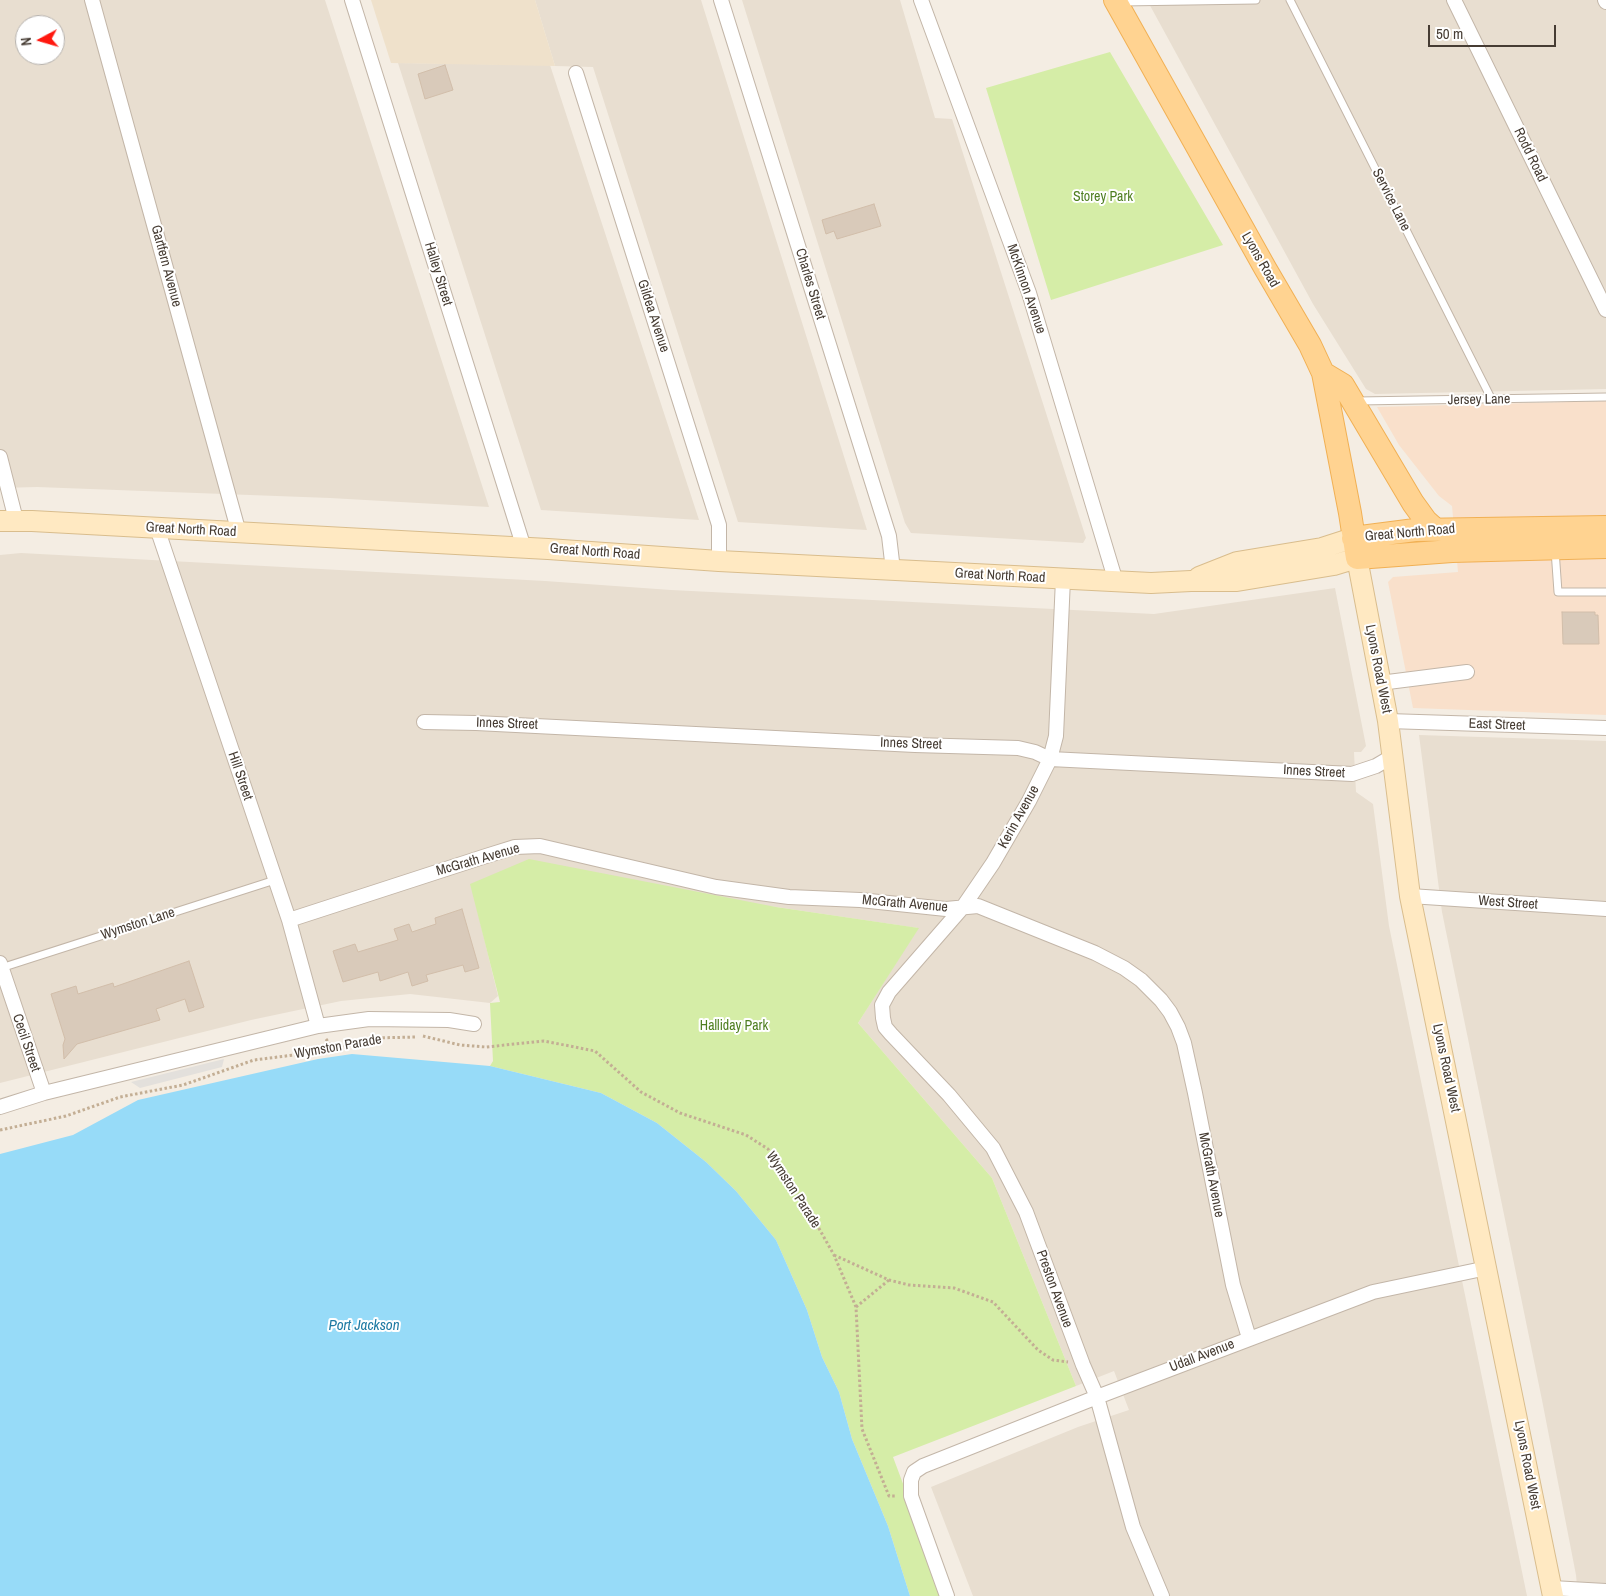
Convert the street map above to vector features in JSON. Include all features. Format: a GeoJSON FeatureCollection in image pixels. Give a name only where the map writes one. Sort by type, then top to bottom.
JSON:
{"type":"FeatureCollection","features":[{"type":"Feature","properties":{"kind":"main road","name":"Lyons Road"},"geometry":{"type":"LineString","coordinates":[[1116,1],[1260,260],[1310,345],[1323,373],[1355,548]]}},
{"type":"Feature","properties":{"kind":"main road"},"geometry":{"type":"LineString","coordinates":[[1323,373],[1342,385],[1413,503],[1426,521],[1435,529]]}},
{"type":"Feature","properties":{"kind":"main road","name":"Great North Road"},"geometry":{"type":"LineString","coordinates":[[8,521],[1151,583],[1191,581],[1237,562],[1322,548],[1452,551],[1555,538],[1606,527]]}},
{"type":"Feature","properties":{"kind":"main road","name":"Great North Road"},"geometry":{"type":"LineString","coordinates":[[1355,548],[1415,530],[1435,529],[1555,538],[1606,546]]}},
{"type":"Feature","properties":{"kind":"main road","name":"Lyons Road West"},"geometry":{"type":"LineString","coordinates":[[1355,548],[1388,721],[1410,896],[1552,1592]]}},
{"type":"Feature","properties":{"kind":"street","name":"Gartfern Avenue"},"geometry":{"type":"LineString","coordinates":[[92,0],[239,533]]}},
{"type":"Feature","properties":{"kind":"street","name":"Halley Street"},"geometry":{"type":"LineString","coordinates":[[352,0],[524,548]]}},
{"type":"Feature","properties":{"kind":"street","name":"Charles Street"},"geometry":{"type":"LineString","coordinates":[[721,0],[889,536],[893,570]]}},
{"type":"Feature","properties":{"kind":"street","name":"McKinnon Avenue"},"geometry":{"type":"LineString","coordinates":[[921,0],[1029,293],[1116,582]]}},
{"type":"Feature","properties":{"kind":"street","name":"Rodd Road"},"geometry":{"type":"LineString","coordinates":[[1454,0],[1606,310]]}},
{"type":"Feature","properties":{"kind":"street","name":"Gildea Avenue"},"geometry":{"type":"LineString","coordinates":[[576,73],[719,524],[719,561]]}},
{"type":"Feature","properties":{"kind":"street"},"geometry":{"type":"LineString","coordinates":[[0,457],[8,521]]}},
{"type":"Feature","properties":{"kind":"street","name":"Hill Street"},"geometry":{"type":"LineString","coordinates":[[157,528],[289,920],[318,1026]]}},
{"type":"Feature","properties":{"kind":"street","name":"Kerin Avenue"},"geometry":{"type":"LineString","coordinates":[[883,1018],[882,1004],[889,992],[963,907],[993,863],[1029,801],[1050,759],[1056,736],[1063,579]]}},
{"type":"Feature","properties":{"kind":"street"},"geometry":{"type":"LineString","coordinates":[[1380,683],[1467,672]]}},
{"type":"Feature","properties":{"kind":"street","name":"East Street"},"geometry":{"type":"LineString","coordinates":[[1388,721],[1606,728]]}},
{"type":"Feature","properties":{"kind":"street","name":"Innes Street"},"geometry":{"type":"LineString","coordinates":[[424,722],[1018,748],[1035,752],[1050,759],[1352,774],[1376,766],[1393,756]]}},
{"type":"Feature","properties":{"kind":"street","name":"McGrath Avenue"},"geometry":{"type":"LineString","coordinates":[[289,920],[515,847],[540,846],[716,887],[789,897],[860,900],[946,909],[978,906],[1095,953],[1124,968],[1141,980],[1170,1012],[1184,1043],[1233,1285],[1249,1338]]}},
{"type":"Feature","properties":{"kind":"street","name":"West Street"},"geometry":{"type":"LineString","coordinates":[[1410,896],[1606,909]]}},
{"type":"Feature","properties":{"kind":"street","name":"Cecil Street"},"geometry":{"type":"LineString","coordinates":[[1,966],[44,1093]]}},
{"type":"Feature","properties":{"kind":"street","name":"Preston Avenue"},"geometry":{"type":"LineString","coordinates":[[883,1018],[885,1027],[950,1095],[993,1148],[1026,1212],[1083,1365],[1097,1397],[1132,1527],[1162,1596]]}},
{"type":"Feature","properties":{"kind":"street","name":"Wymston Parade"},"geometry":{"type":"LineString","coordinates":[[0,1107],[44,1093],[318,1026],[370,1019],[449,1020],[474,1024]]}},
{"type":"Feature","properties":{"kind":"street","name":"Udall Avenue"},"geometry":{"type":"LineString","coordinates":[[911,1496],[910,1480],[914,1472],[924,1466],[1097,1397],[1373,1292],[1487,1268]]}},
{"type":"Feature","properties":{"kind":"street"},"geometry":{"type":"LineString","coordinates":[[911,1496],[947,1596]]}},
{"type":"Feature","properties":{"kind":"street"},"geometry":{"type":"LineString","coordinates":[[1552,1592],[1606,1591]]}},
{"type":"Feature","properties":{"kind":"lane"},"geometry":{"type":"LineString","coordinates":[[1116,1],[1256,0]]}},
{"type":"Feature","properties":{"kind":"lane","name":"Service Lane"},"geometry":{"type":"LineString","coordinates":[[1290,0],[1492,400]]}},
{"type":"Feature","properties":{"kind":"lane","name":"Jersey Lane"},"geometry":{"type":"LineString","coordinates":[[1352,401],[1606,397]]}},
{"type":"Feature","properties":{"kind":"lane"},"geometry":{"type":"LineString","coordinates":[[1555,538],[1558,592],[1606,592]]}},
{"type":"Feature","properties":{"kind":"lane","name":"Wymston Lane"},"geometry":{"type":"LineString","coordinates":[[1,966],[275,880]]}},
{"type":"Feature","properties":{"kind":"path","name":"Wymston Parade"},"geometry":{"type":"LineString","coordinates":[[0,1130],[66,1116],[120,1097],[183,1085],[254,1060],[334,1050],[373,1038],[424,1036],[460,1045],[486,1047],[544,1041],[595,1051],[641,1092],[680,1113],[746,1135],[768,1149],[808,1209],[834,1255],[856,1307],[862,1429],[890,1496],[911,1496]]}},
{"type":"Feature","properties":{"kind":"path"},"geometry":{"type":"LineString","coordinates":[[834,1255],[889,1280],[909,1285],[954,1288],[993,1302],[1038,1350],[1054,1360],[1083,1365]]}},
{"type":"Feature","properties":{"kind":"path"},"geometry":{"type":"LineString","coordinates":[[856,1307],[889,1280]]}},
{"type":"Feature","properties":{"kind":"shaded area"},"geometry":{"type":"Polygon","coordinates":[[[0,0],[325,0],[489,507],[330,498],[37,487],[0,488],[0,0]]]}},
{"type":"Feature","properties":{"kind":"shaded area"},"geometry":{"type":"Polygon","coordinates":[[[371,0],[535,0],[555,66],[391,63],[371,0]]]}},
{"type":"Feature","properties":{"kind":"shaded area"},"geometry":{"type":"Polygon","coordinates":[[[535,0],[701,0],[867,530],[738,522],[593,67],[555,66],[535,0]]]}},
{"type":"Feature","properties":{"kind":"shaded area"},"geometry":{"type":"Polygon","coordinates":[[[742,0],[900,0],[935,118],[952,119],[1086,538],[1083,543],[911,533],[905,523],[742,0]]]}},
{"type":"Feature","properties":{"kind":"shaded area"},"geometry":{"type":"Polygon","coordinates":[[[1147,0],[1606,0],[1606,389],[1375,394],[1366,389],[1313,304],[1147,0]]]}},
{"type":"Feature","properties":{"kind":"shaded area"},"geometry":{"type":"Polygon","coordinates":[[[398,63],[550,65],[699,520],[541,510],[398,63]]]}},
{"type":"Feature","properties":{"kind":"shaded area"},"geometry":{"type":"Polygon","coordinates":[[[1606,401],[1606,715],[1413,708],[1388,582],[1393,577],[1458,572],[1452,506],[1439,496],[1399,445],[1377,407],[1606,401]]]}},
{"type":"Feature","properties":{"kind":"shaded area"},"geometry":{"type":"Polygon","coordinates":[[[21,553],[545,581],[671,590],[1154,614],[1335,588],[1366,746],[1361,752],[1354,752],[1356,792],[1373,804],[1389,926],[1527,1596],[973,1596],[931,1487],[1078,1427],[1129,1410],[1114,1371],[1076,1386],[992,1178],[858,1023],[918,928],[776,907],[471,884],[498,996],[490,1003],[410,994],[341,1001],[251,1020],[0,1083],[0,555],[21,553]]]}},
{"type":"Feature","properties":{"kind":"shaded area"},"geometry":{"type":"Polygon","coordinates":[[[1419,735],[1606,741],[1606,1596],[1578,1596],[1576,1575],[1542,1400],[1442,912],[1419,735]]]}},
{"type":"Feature","properties":{"kind":"shaded area"},"geometry":{"type":"Polygon","coordinates":[[[224,1059],[222,1067],[140,1088],[131,1082],[224,1059]]]}},
{"type":"Feature","properties":{"kind":"green space","name":"Storey Park"},"geometry":{"type":"Polygon","coordinates":[[[1110,52],[1223,245],[1051,300],[986,88],[1110,52]]]}},
{"type":"Feature","properties":{"kind":"green space","name":"Halliday Park"},"geometry":{"type":"Polygon","coordinates":[[[529,859],[776,907],[919,928],[858,1023],[992,1178],[1076,1386],[893,1457],[945,1596],[910,1596],[888,1526],[852,1439],[839,1392],[822,1357],[807,1310],[776,1240],[736,1191],[706,1162],[657,1123],[601,1093],[490,1066],[493,1061],[490,1003],[500,1002],[470,884],[529,859]]]}},
{"type":"Feature","properties":{"kind":"water","name":"Port Jackson"},"geometry":{"type":"Polygon","coordinates":[[[352,1054],[490,1066],[601,1093],[657,1123],[706,1162],[736,1191],[776,1240],[807,1310],[822,1357],[839,1392],[852,1439],[888,1526],[910,1596],[0,1596],[0,1154],[73,1135],[138,1100],[318,1059],[352,1054]]]}},
{"type":"Feature","properties":{"kind":"building"},"geometry":{"type":"Polygon","coordinates":[[[445,65],[453,90],[425,99],[418,74],[445,65]]]}},
{"type":"Feature","properties":{"kind":"building"},"geometry":{"type":"Polygon","coordinates":[[[874,204],[881,226],[837,239],[834,231],[826,234],[822,220],[874,204]]]}},
{"type":"Feature","properties":{"kind":"building"},"geometry":{"type":"Polygon","coordinates":[[[1562,612],[1595,612],[1595,615],[1598,615],[1599,644],[1563,644],[1562,612]]]}},
{"type":"Feature","properties":{"kind":"building"},"geometry":{"type":"Polygon","coordinates":[[[462,909],[479,968],[465,972],[463,965],[426,975],[428,981],[412,986],[408,972],[380,981],[378,972],[343,982],[333,951],[355,944],[358,952],[398,940],[394,929],[409,924],[412,932],[436,924],[435,918],[462,909]]]}},
{"type":"Feature","properties":{"kind":"building"},"geometry":{"type":"Polygon","coordinates":[[[189,961],[204,1007],[189,1012],[185,999],[156,1009],[160,1020],[77,1044],[64,1059],[63,1045],[65,1039],[51,994],[76,986],[78,994],[113,983],[114,987],[189,961]]]}}]}
